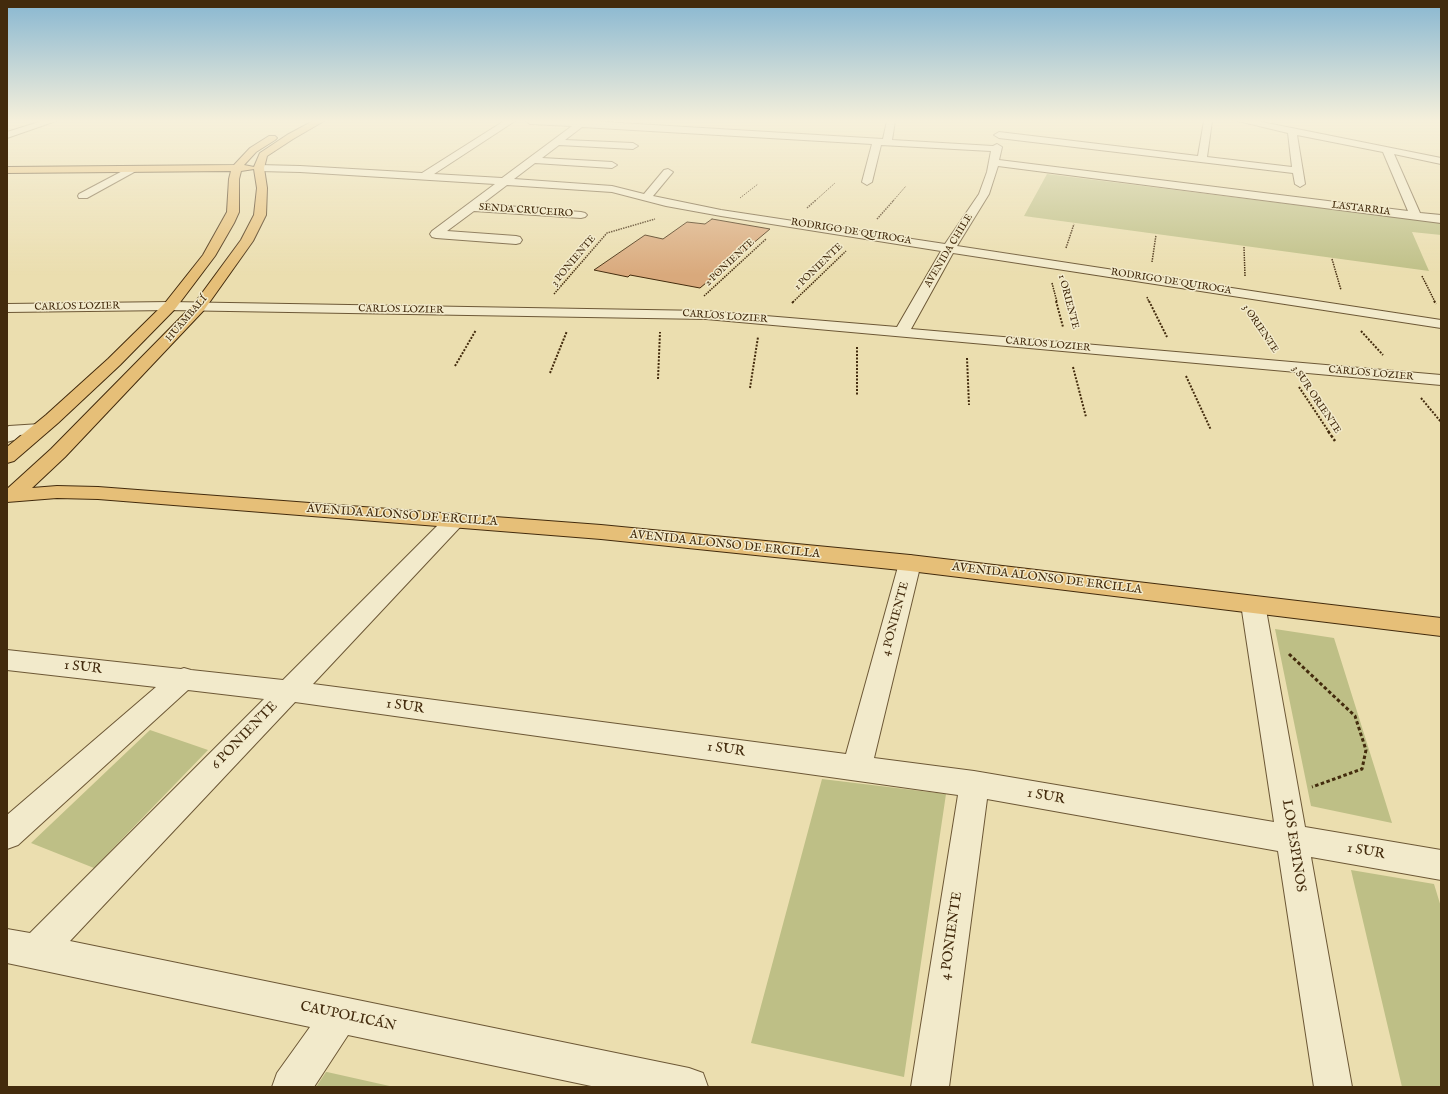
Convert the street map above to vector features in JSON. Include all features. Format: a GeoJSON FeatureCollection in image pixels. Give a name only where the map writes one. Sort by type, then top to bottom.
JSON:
{"type":"FeatureCollection","features":[{"type":"Feature","properties":{"kind":"main road","name":"HUAMBALÍ"},"geometry":{"type":"LineString","coordinates":[[7,457],[114,362],[170,306],[209,256],[228,224],[233,212],[234,179],[236,172]]}},
{"type":"Feature","properties":{"kind":"main road","name":"HUAMBALÍ"},"geometry":{"type":"LineString","coordinates":[[8,497],[58,453],[164,345],[199,307],[247,241],[260,215],[262,188],[260,172]]}},
{"type":"Feature","properties":{"kind":"main road","name":"AVENIDA ALONSO DE ERCILLA"},"geometry":{"type":"LineString","coordinates":[[8,497],[57,492],[86,492],[601,532],[910,563],[1254,615],[1441,627]]}},
{"type":"Feature","properties":{"kind":"street"},"geometry":{"type":"LineString","coordinates":[[83,196],[126,172]]}},
{"type":"Feature","properties":{"kind":"street","name":"RODRIGO DE QUIROGA"},"geometry":{"type":"LineString","coordinates":[[354,172],[612,189],[694,208],[1441,324]]}},
{"type":"Feature","properties":{"kind":"street"},"geometry":{"type":"LineString","coordinates":[[424,176],[430,172]]}},
{"type":"Feature","properties":{"kind":"street"},"geometry":{"type":"LineString","coordinates":[[516,240],[436,234],[517,172]]}},
{"type":"Feature","properties":{"kind":"street"},"geometry":{"type":"LineString","coordinates":[[646,198],[668,172]]}},
{"type":"Feature","properties":{"kind":"street"},"geometry":{"type":"LineString","coordinates":[[866,182],[870,172]]}},
{"type":"Feature","properties":{"kind":"street","name":"AVENIDA CHILE"},"geometry":{"type":"LineString","coordinates":[[902,332],[949,248],[984,194],[992,172]]}},
{"type":"Feature","properties":{"kind":"street","name":"LASTARRIA"},"geometry":{"type":"LineString","coordinates":[[1073,172],[1441,219]]}},
{"type":"Feature","properties":{"kind":"street"},"geometry":{"type":"LineString","coordinates":[[1298,172],[1302,201]]}},
{"type":"Feature","properties":{"kind":"street"},"geometry":{"type":"LineString","coordinates":[[1397,172],[1416,216]]}},
{"type":"Feature","properties":{"kind":"street","name":"SENDA CRUCEIRO"},"geometry":{"type":"LineString","coordinates":[[471,207],[580,215]]}},
{"type":"Feature","properties":{"kind":"street","name":"CARLOS LOZIER"},"geometry":{"type":"LineString","coordinates":[[7,308],[170,306],[684,314],[966,337],[1441,380]]}},
{"type":"Feature","properties":{"kind":"street"},"geometry":{"type":"LineString","coordinates":[[10,432],[40,429]]}},
{"type":"Feature","properties":{"kind":"street","name":"6 PONIENTE"},"geometry":{"type":"LineString","coordinates":[[21,949],[288,691],[455,520]]}},
{"type":"Feature","properties":{"kind":"street","name":"4 PONIENTE"},"geometry":{"type":"LineString","coordinates":[[856,768],[910,563]]}},
{"type":"Feature","properties":{"kind":"street","name":"LOS ESPINOS"},"geometry":{"type":"LineString","coordinates":[[1254,615],[1333,1087]]}},
{"type":"Feature","properties":{"kind":"street","name":"1 SUR"},"geometry":{"type":"LineString","coordinates":[[7,660],[184,678],[288,691],[974,784],[1441,865]]}},
{"type":"Feature","properties":{"kind":"street"},"geometry":{"type":"LineString","coordinates":[[7,835],[184,678]]}},
{"type":"Feature","properties":{"kind":"street","name":"4 PONIENTE"},"geometry":{"type":"LineString","coordinates":[[930,1087],[974,784]]}},
{"type":"Feature","properties":{"kind":"street","name":"CAUPOLICÁN"},"geometry":{"type":"LineString","coordinates":[[21,949],[689,1087]]}},
{"type":"Feature","properties":{"kind":"street"},"geometry":{"type":"LineString","coordinates":[[291,1087],[340,1015]]}},
{"type":"Feature","properties":{"kind":"path","name":"2 PONIENTE"},"geometry":{"type":"LineString","coordinates":[[684,314],[788,222],[835,183]]}},
{"type":"Feature","properties":{"kind":"path","name":"1 PONIENTE"},"geometry":{"type":"LineString","coordinates":[[767,320],[864,234],[906,186]]}},
{"type":"Feature","properties":{"kind":"path","name":"3 PONIENTE"},"geometry":{"type":"LineString","coordinates":[[539,312],[607,233],[694,208]]}},
{"type":"Feature","properties":{"kind":"path","name":"1 ORIENTE"},"geometry":{"type":"LineString","coordinates":[[1061,265],[1074,224]]}},
{"type":"Feature","properties":{"kind":"path"},"geometry":{"type":"LineString","coordinates":[[1156,235],[1144,278],[1177,356],[1211,430]]}},
{"type":"Feature","properties":{"kind":"path","name":"3 ORIENTE"},"geometry":{"type":"LineString","coordinates":[[1244,247],[1241,293],[1285,366]]}},
{"type":"Feature","properties":{"kind":"path","name":"1 ORIENTE"},"geometry":{"type":"LineString","coordinates":[[1046,263],[1086,417]]}},
{"type":"Feature","properties":{"kind":"path"},"geometry":{"type":"LineString","coordinates":[[1422,276],[1438,307]]}},
{"type":"Feature","properties":{"kind":"path"},"geometry":{"type":"LineString","coordinates":[[455,366],[487,311]]}},
{"type":"Feature","properties":{"kind":"path"},"geometry":{"type":"LineString","coordinates":[[550,373],[575,312]]}},
{"type":"Feature","properties":{"kind":"path"},"geometry":{"type":"LineString","coordinates":[[658,379],[661,314]]}},
{"type":"Feature","properties":{"kind":"path"},"geometry":{"type":"LineString","coordinates":[[750,388],[767,320]]}},
{"type":"Feature","properties":{"kind":"path"},"geometry":{"type":"LineString","coordinates":[[856,396],[857,328]]}},
{"type":"Feature","properties":{"kind":"path"},"geometry":{"type":"LineString","coordinates":[[966,337],[969,405]]}},
{"type":"Feature","properties":{"kind":"path","name":"3 SUR ORIENTE"},"geometry":{"type":"LineString","coordinates":[[1285,366],[1335,441]]}},
{"type":"Feature","properties":{"kind":"path"},"geometry":{"type":"LineString","coordinates":[[1254,615],[1355,716],[1366,750],[1362,769],[1285,797]]}},
{"type":"Feature","properties":{"kind":"green space"},"geometry":{"type":"Polygon","coordinates":[[[1047,174],[1441,223],[1441,235],[1412,232],[1429,271],[1024,216],[1047,174]]]}},
{"type":"Feature","properties":{"kind":"green space"},"geometry":{"type":"Polygon","coordinates":[[[1275,629],[1334,638],[1392,823],[1311,806],[1275,629]]]}},
{"type":"Feature","properties":{"kind":"green space"},"geometry":{"type":"Polygon","coordinates":[[[150,730],[208,750],[94,868],[31,843],[150,730]]]}},
{"type":"Feature","properties":{"kind":"green space"},"geometry":{"type":"Polygon","coordinates":[[[822,779],[946,794],[904,1077],[751,1043],[822,779]]]}},
{"type":"Feature","properties":{"kind":"green space"},"geometry":{"type":"Polygon","coordinates":[[[1351,870],[1434,884],[1441,907],[1441,1087],[1402,1087],[1351,870]]]}},
{"type":"Feature","properties":{"kind":"green space"},"geometry":{"type":"Polygon","coordinates":[[[327,1072],[394,1087],[316,1087],[327,1072]]]}},
{"type":"Feature","properties":{"kind":"building"},"geometry":{"type":"Polygon","coordinates":[[[712,219],[770,229],[700,288],[630,275],[628,277],[594,270],[645,235],[663,239],[687,222],[705,224],[712,219]]]}}]}
